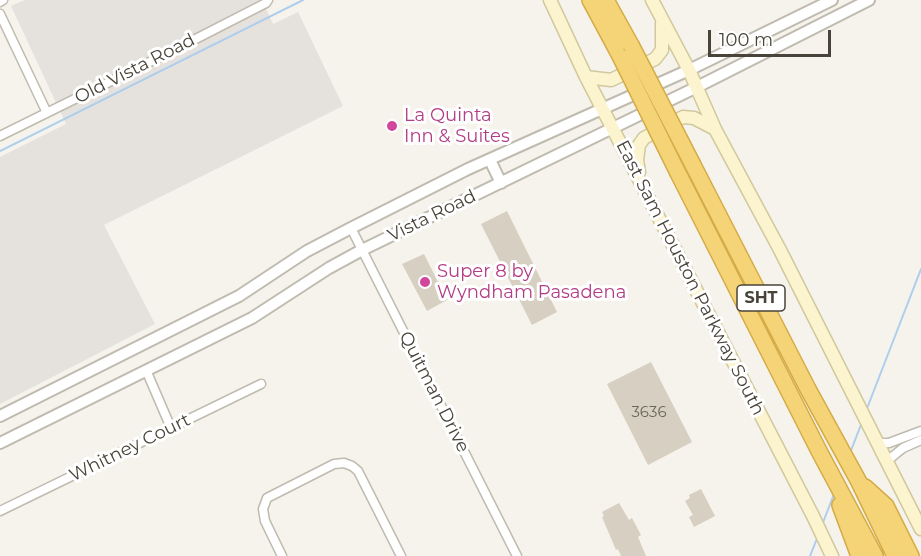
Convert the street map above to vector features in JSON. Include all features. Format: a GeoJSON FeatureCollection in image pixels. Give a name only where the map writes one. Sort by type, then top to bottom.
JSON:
{"type":"FeatureCollection","features":[{"type":"Feature","properties":{"kind":"highway","name":"SHT"},"geometry":{"type":"LineString","coordinates":[[590,0],[626,51],[693,165],[829,430],[865,489],[895,556]]}},
{"type":"Feature","properties":{"kind":"highway","name":"SHT"},"geometry":{"type":"LineString","coordinates":[[606,0],[678,173],[819,451],[849,516]]}},
{"type":"Feature","properties":{"kind":"highway"},"geometry":{"type":"LineString","coordinates":[[865,489],[886,506],[911,556]]}},
{"type":"Feature","properties":{"kind":"highway"},"geometry":{"type":"LineString","coordinates":[[849,516],[859,556]]}},
{"type":"Feature","properties":{"kind":"highway"},"geometry":{"type":"LineString","coordinates":[[849,516],[874,556]]}},
{"type":"Feature","properties":{"kind":"main road","name":"East Sam Houston Parkway South"},"geometry":{"type":"LineString","coordinates":[[550,0],[586,77],[832,556]]}},
{"type":"Feature","properties":{"kind":"main road"},"geometry":{"type":"LineString","coordinates":[[652,0],[689,70],[715,129],[780,250],[921,529]]}},
{"type":"Feature","properties":{"kind":"main road"},"geometry":{"type":"LineString","coordinates":[[586,77],[611,80],[655,59],[662,50],[662,21]]}},
{"type":"Feature","properties":{"kind":"main road"},"geometry":{"type":"LineString","coordinates":[[640,181],[637,160],[639,145],[644,138],[683,117],[694,118],[715,129]]}},
{"type":"Feature","properties":{"kind":"street","name":"Old Vista Road"},"geometry":{"type":"LineString","coordinates":[[0,136],[268,0]]}},
{"type":"Feature","properties":{"kind":"street","name":"Vista Road"},"geometry":{"type":"LineString","coordinates":[[0,416],[239,296],[307,251],[351,228],[490,160],[689,70],[832,0]]}},
{"type":"Feature","properties":{"kind":"street","name":"Vista Road"},"geometry":{"type":"LineString","coordinates":[[0,443],[252,318],[328,268],[362,250],[697,87],[869,0]]}},
{"type":"Feature","properties":{"kind":"street"},"geometry":{"type":"LineString","coordinates":[[819,7],[826,21]]}},
{"type":"Feature","properties":{"kind":"street"},"geometry":{"type":"LineString","coordinates":[[0,14],[47,113]]}},
{"type":"Feature","properties":{"kind":"street"},"geometry":{"type":"LineString","coordinates":[[490,160],[501,183]]}},
{"type":"Feature","properties":{"kind":"street","name":"Quitman Drive"},"geometry":{"type":"LineString","coordinates":[[351,228],[517,556]]}},
{"type":"Feature","properties":{"kind":"street"},"geometry":{"type":"LineString","coordinates":[[146,370],[171,428]]}},
{"type":"Feature","properties":{"kind":"street","name":"Whitney Court"},"geometry":{"type":"LineString","coordinates":[[0,511],[261,384]]}},
{"type":"Feature","properties":{"kind":"street"},"geometry":{"type":"LineString","coordinates":[[876,440],[889,443],[921,431]]}},
{"type":"Feature","properties":{"kind":"street"},"geometry":{"type":"LineString","coordinates":[[887,461],[903,448],[921,441]]}},
{"type":"Feature","properties":{"kind":"street"},"geometry":{"type":"LineString","coordinates":[[282,556],[265,521],[263,509],[267,498],[334,464],[344,463],[358,471],[401,556]]}},
{"type":"Feature","properties":{"kind":"shaded area"},"geometry":{"type":"Polygon","coordinates":[[[25,0],[262,0],[273,24],[298,12],[343,106],[104,225],[155,324],[0,404],[0,157],[66,124],[11,6],[25,0]]]}},
{"type":"Feature","properties":{"kind":"building"},"geometry":{"type":"Polygon","coordinates":[[[507,211],[557,312],[532,325],[481,224],[507,211]]]}},
{"type":"Feature","properties":{"kind":"building","name":"Super 8 by Wyndham Pasadena"},"geometry":{"type":"Polygon","coordinates":[[[424,254],[447,300],[427,311],[402,264],[424,254]]]}},
{"type":"Feature","properties":{"kind":"building"},"geometry":{"type":"Polygon","coordinates":[[[651,362],[692,442],[648,465],[607,384],[651,362]]]}},
{"type":"Feature","properties":{"kind":"building"},"geometry":{"type":"Polygon","coordinates":[[[701,489],[715,516],[694,527],[689,517],[693,515],[685,501],[690,498],[689,495],[701,489]]]}},
{"type":"Feature","properties":{"kind":"building"},"geometry":{"type":"Polygon","coordinates":[[[619,503],[629,520],[632,518],[641,535],[638,537],[646,556],[621,556],[618,549],[616,550],[602,512],[619,503]]]}},
{"type":"Feature","properties":{"kind":"waterway"},"geometry":{"type":"LineString","coordinates":[[0,151],[303,0]]}},
{"type":"Feature","properties":{"kind":"waterway"},"geometry":{"type":"LineString","coordinates":[[866,411],[921,269]]}},
{"type":"Feature","properties":{"kind":"waterway"},"geometry":{"type":"LineString","coordinates":[[850,453],[862,422]]}},
{"type":"Feature","properties":{"kind":"waterway"},"geometry":{"type":"LineString","coordinates":[[822,525],[834,494]]}},
{"type":"Feature","properties":{"kind":"waterway"},"geometry":{"type":"LineString","coordinates":[[810,556],[818,536]]}},
{"type":"Feature","properties":{"kind":"place","name":"La Quinta Inn & Suites"},"geometry":{"type":"Point","coordinates":[392,126]}},
{"type":"Feature","properties":{"kind":"place","name":"Super 8 by Wyndham Pasadena"},"geometry":{"type":"Point","coordinates":[425,282]}}]}
